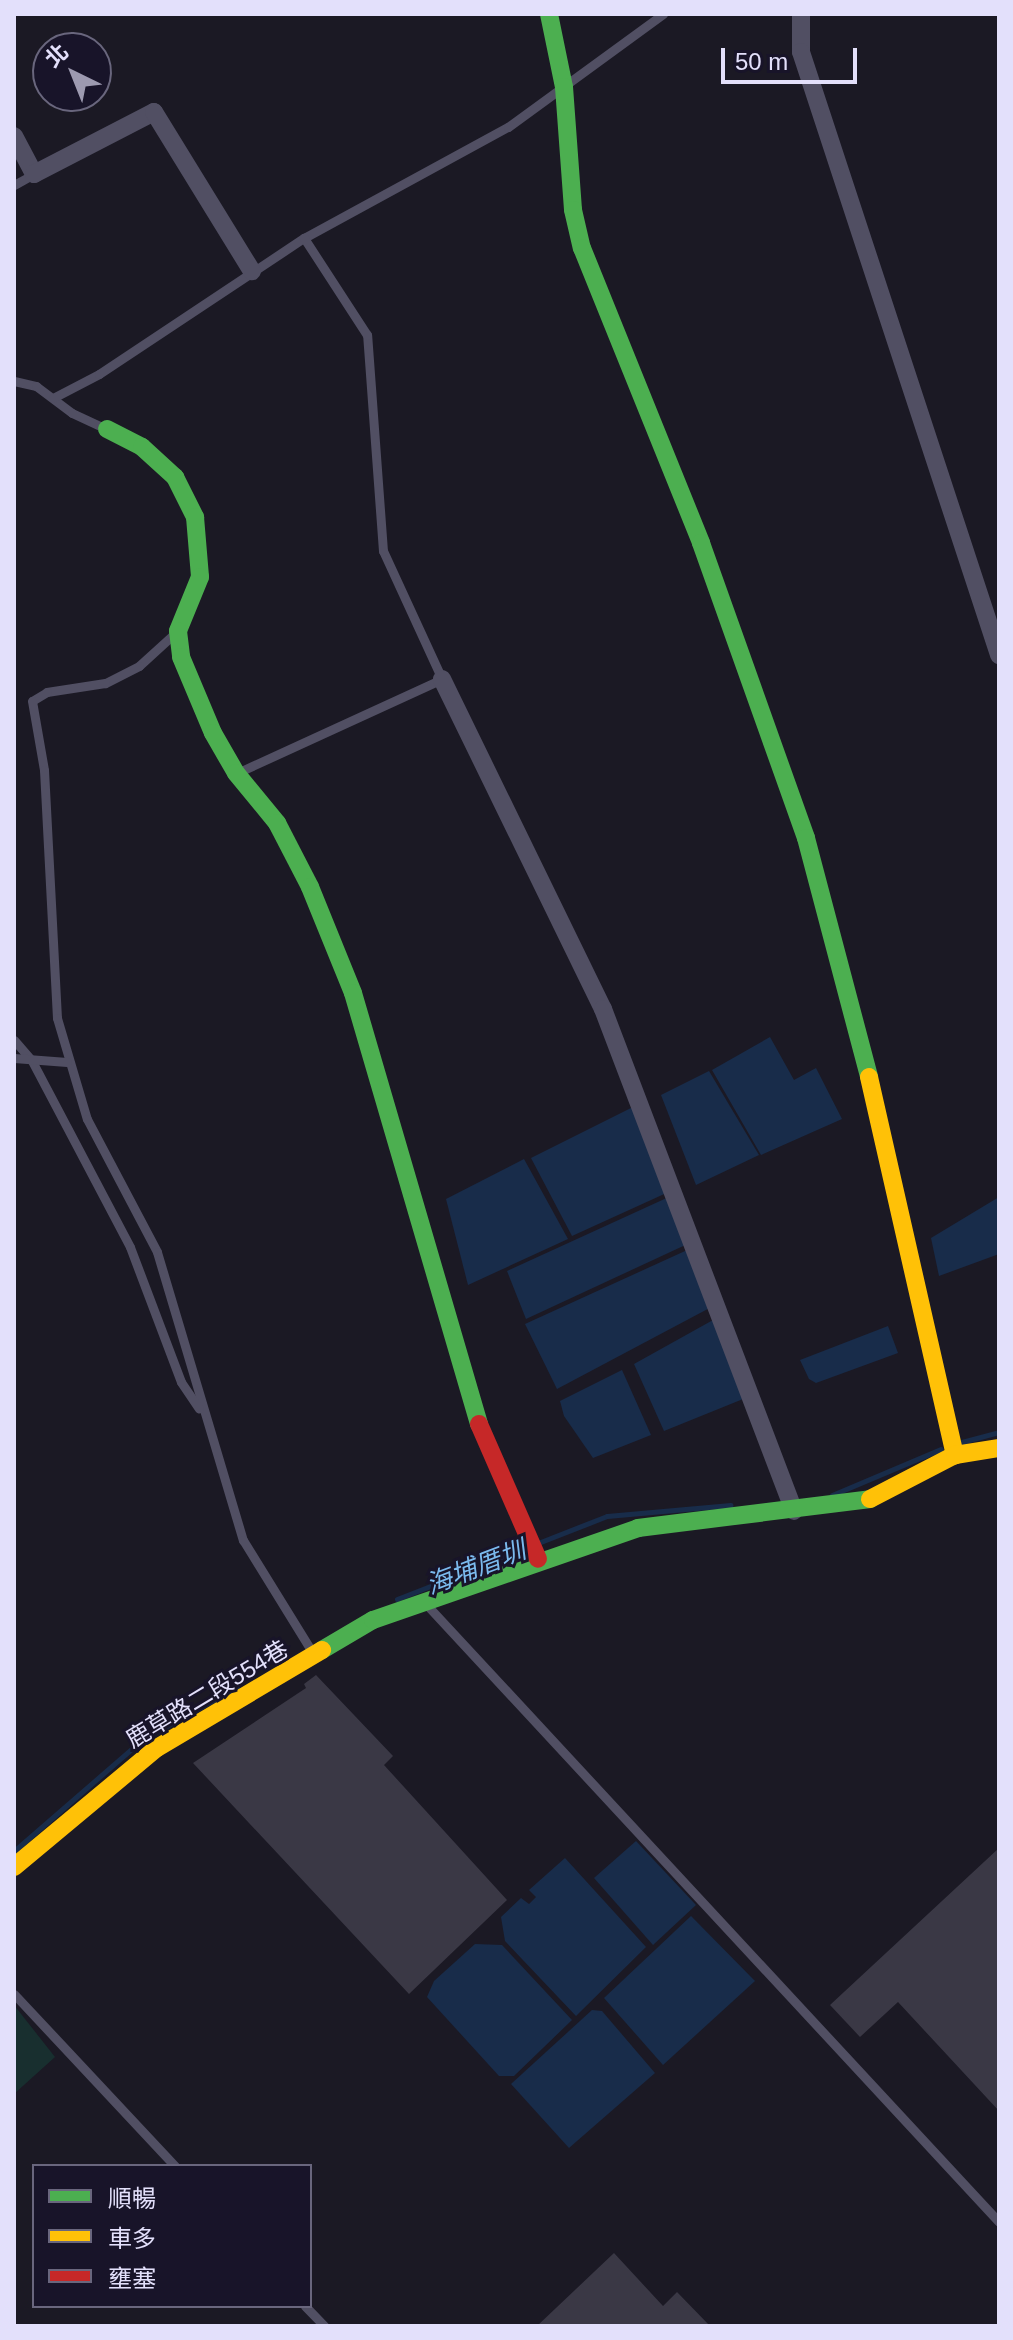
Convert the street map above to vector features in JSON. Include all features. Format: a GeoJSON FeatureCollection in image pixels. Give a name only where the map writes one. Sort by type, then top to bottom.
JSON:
{"type":"FeatureCollection","features":[{"type":"Feature","properties":{"kind":"street"},"geometry":{"type":"LineString","coordinates":[[549,14],[564,87],[573,210],[582,248],[781,758],[848,982],[955,1455]]}},
{"type":"Feature","properties":{"kind":"street"},"geometry":{"type":"LineString","coordinates":[[801,14],[801,52],[999,655]]}},
{"type":"Feature","properties":{"kind":"street"},"geometry":{"type":"LineString","coordinates":[[14,136],[34,174],[154,112],[252,271]]}},
{"type":"Feature","properties":{"kind":"street"},"geometry":{"type":"LineString","coordinates":[[107,429],[142,447],[175,477],[195,517],[200,577],[194,602],[178,631],[193,688],[236,773],[277,823],[310,887],[353,993],[486,1447],[538,1559]]}},
{"type":"Feature","properties":{"kind":"street"},"geometry":{"type":"LineString","coordinates":[[442,679],[603,1009],[712,1299],[789,1488],[794,1511]]}},
{"type":"Feature","properties":{"kind":"street","name":"鹿草路二段554巷"},"geometry":{"type":"LineString","coordinates":[[14,1867],[157,1748],[316,1658],[373,1620],[538,1559],[638,1528],[865,1501],[955,1455],[999,1448]]}},
{"type":"Feature","properties":{"kind":"lane"},"geometry":{"type":"LineString","coordinates":[[53,398],[99,374],[304,238],[508,127],[663,14]]}},
{"type":"Feature","properties":{"kind":"lane"},"geometry":{"type":"LineString","coordinates":[[14,185],[34,174]]}},
{"type":"Feature","properties":{"kind":"lane"},"geometry":{"type":"LineString","coordinates":[[236,773],[442,679],[383,551],[367,335],[304,238]]}},
{"type":"Feature","properties":{"kind":"lane"},"geometry":{"type":"LineString","coordinates":[[14,381],[36,386],[107,429]]}},
{"type":"Feature","properties":{"kind":"lane"},"geometry":{"type":"LineString","coordinates":[[178,631],[139,666],[105,683],[47,692],[32,701],[44,770],[54,897],[51,977],[67,1062],[87,1119],[157,1252],[195,1372],[203,1416],[243,1540],[316,1658]]}},
{"type":"Feature","properties":{"kind":"lane"},"geometry":{"type":"LineString","coordinates":[[14,1040],[32,1061],[130,1247],[181,1382],[203,1416]]}},
{"type":"Feature","properties":{"kind":"lane"},"geometry":{"type":"LineString","coordinates":[[14,1058],[67,1062]]}},
{"type":"Feature","properties":{"kind":"lane"},"geometry":{"type":"LineString","coordinates":[[422,1600],[999,2222]]}},
{"type":"Feature","properties":{"kind":"lane"},"geometry":{"type":"LineString","coordinates":[[14,1994],[173,2164]]}},
{"type":"Feature","properties":{"kind":"lane"},"geometry":{"type":"LineString","coordinates":[[307,2308],[324,2326]]}},
{"type":"Feature","properties":{"kind":"green space"},"geometry":{"type":"Polygon","coordinates":[[[14,2005],[55,2057],[14,2094],[14,2005]]]}},
{"type":"Feature","properties":{"kind":"water"},"geometry":{"type":"Polygon","coordinates":[[[770,1037],[794,1080],[816,1068],[842,1119],[761,1155],[712,1070],[770,1037]]]}},
{"type":"Feature","properties":{"kind":"water"},"geometry":{"type":"Polygon","coordinates":[[[709,1071],[759,1155],[696,1185],[661,1095],[709,1071]]]}},
{"type":"Feature","properties":{"kind":"water"},"geometry":{"type":"Polygon","coordinates":[[[639,1104],[673,1190],[572,1236],[531,1158],[639,1104]]]}},
{"type":"Feature","properties":{"kind":"water"},"geometry":{"type":"Polygon","coordinates":[[[524,1159],[568,1239],[468,1285],[446,1199],[524,1159]]]}},
{"type":"Feature","properties":{"kind":"water"},"geometry":{"type":"Polygon","coordinates":[[[671,1196],[694,1241],[526,1319],[507,1271],[671,1196]]]}},
{"type":"Feature","properties":{"kind":"water"},"geometry":{"type":"Polygon","coordinates":[[[999,1197],[999,1254],[939,1276],[931,1238],[999,1197]]]}},
{"type":"Feature","properties":{"kind":"water"},"geometry":{"type":"Polygon","coordinates":[[[696,1246],[719,1303],[557,1389],[525,1324],[696,1246]]]}},
{"type":"Feature","properties":{"kind":"water"},"geometry":{"type":"Polygon","coordinates":[[[722,1315],[753,1395],[664,1431],[634,1364],[722,1315]]]}},
{"type":"Feature","properties":{"kind":"water"},"geometry":{"type":"Polygon","coordinates":[[[888,1326],[898,1353],[816,1383],[809,1379],[800,1360],[888,1326]]]}},
{"type":"Feature","properties":{"kind":"water"},"geometry":{"type":"Polygon","coordinates":[[[622,1370],[651,1435],[593,1458],[564,1416],[560,1401],[622,1370]]]}},
{"type":"Feature","properties":{"kind":"water"},"geometry":{"type":"Polygon","coordinates":[[[636,1841],[696,1905],[653,1945],[594,1878],[636,1841]]]}},
{"type":"Feature","properties":{"kind":"water"},"geometry":{"type":"Polygon","coordinates":[[[565,1858],[646,1947],[576,2016],[505,1941],[501,1917],[521,1898],[529,1904],[536,1897],[529,1890],[565,1858]]]}},
{"type":"Feature","properties":{"kind":"water"},"geometry":{"type":"Polygon","coordinates":[[[691,1916],[755,1981],[663,2065],[604,1998],[691,1916]]]}},
{"type":"Feature","properties":{"kind":"water"},"geometry":{"type":"Polygon","coordinates":[[[475,1944],[502,1945],[572,2020],[514,2076],[499,2076],[427,1997],[434,1981],[475,1944]]]}},
{"type":"Feature","properties":{"kind":"water"},"geometry":{"type":"Polygon","coordinates":[[[592,2010],[602,2011],[655,2073],[569,2148],[511,2084],[592,2010]]]}},
{"type":"Feature","properties":{"kind":"building"},"geometry":{"type":"Polygon","coordinates":[[[316,1675],[393,1756],[384,1765],[507,1900],[409,1994],[193,1763],[306,1688],[304,1684],[316,1675]]]}},
{"type":"Feature","properties":{"kind":"building"},"geometry":{"type":"Polygon","coordinates":[[[999,1848],[999,2111],[898,2002],[860,2037],[830,2005],[999,1848]]]}},
{"type":"Feature","properties":{"kind":"building"},"geometry":{"type":"Polygon","coordinates":[[[614,2253],[663,2306],[677,2292],[710,2326],[537,2326],[614,2253]]]}},
{"type":"Feature","properties":{"kind":"waterway","name":"海埔厝圳"},"geometry":{"type":"LineString","coordinates":[[958,1443],[999,1432]]}},
{"type":"Feature","properties":{"kind":"waterway","name":"海埔厝圳"},"geometry":{"type":"LineString","coordinates":[[832,1495],[941,1449]]}},
{"type":"Feature","properties":{"kind":"waterway","name":"海埔厝圳"},"geometry":{"type":"LineString","coordinates":[[538,1543],[607,1516],[731,1505]]}},
{"type":"Feature","properties":{"kind":"waterway","name":"海埔厝圳"},"geometry":{"type":"LineString","coordinates":[[397,1599],[525,1549]]}},
{"type":"Feature","properties":{"kind":"waterway","name":"海埔厝圳"},"geometry":{"type":"LineString","coordinates":[[14,1851],[143,1739],[237,1687]]}},
{"type":"Feature","properties":{"kind":"traffic: fast"},"geometry":{"type":"LineString","coordinates":[[549,14],[564,87],[573,210],[582,248],[701,543],[806,838],[869,1077]]}},
{"type":"Feature","properties":{"kind":"traffic: fast"},"geometry":{"type":"LineString","coordinates":[[107,429],[142,447],[175,477],[195,517],[200,577],[178,631],[181,657],[213,733],[236,773],[277,823],[310,887],[353,993],[479,1424]]}},
{"type":"Feature","properties":{"kind":"traffic: fast"},"geometry":{"type":"LineString","coordinates":[[322,1650],[373,1620],[638,1528],[870,1499]]}},
{"type":"Feature","properties":{"kind":"traffic: slow"},"geometry":{"type":"LineString","coordinates":[[869,1077],[955,1455]]}},
{"type":"Feature","properties":{"kind":"traffic: slow"},"geometry":{"type":"LineString","coordinates":[[870,1499],[955,1455],[999,1448]]}},
{"type":"Feature","properties":{"kind":"traffic: slow"},"geometry":{"type":"LineString","coordinates":[[14,1867],[157,1748],[322,1650]]}},
{"type":"Feature","properties":{"kind":"traffic: jam"},"geometry":{"type":"LineString","coordinates":[[479,1424],[538,1559]]}}]}
